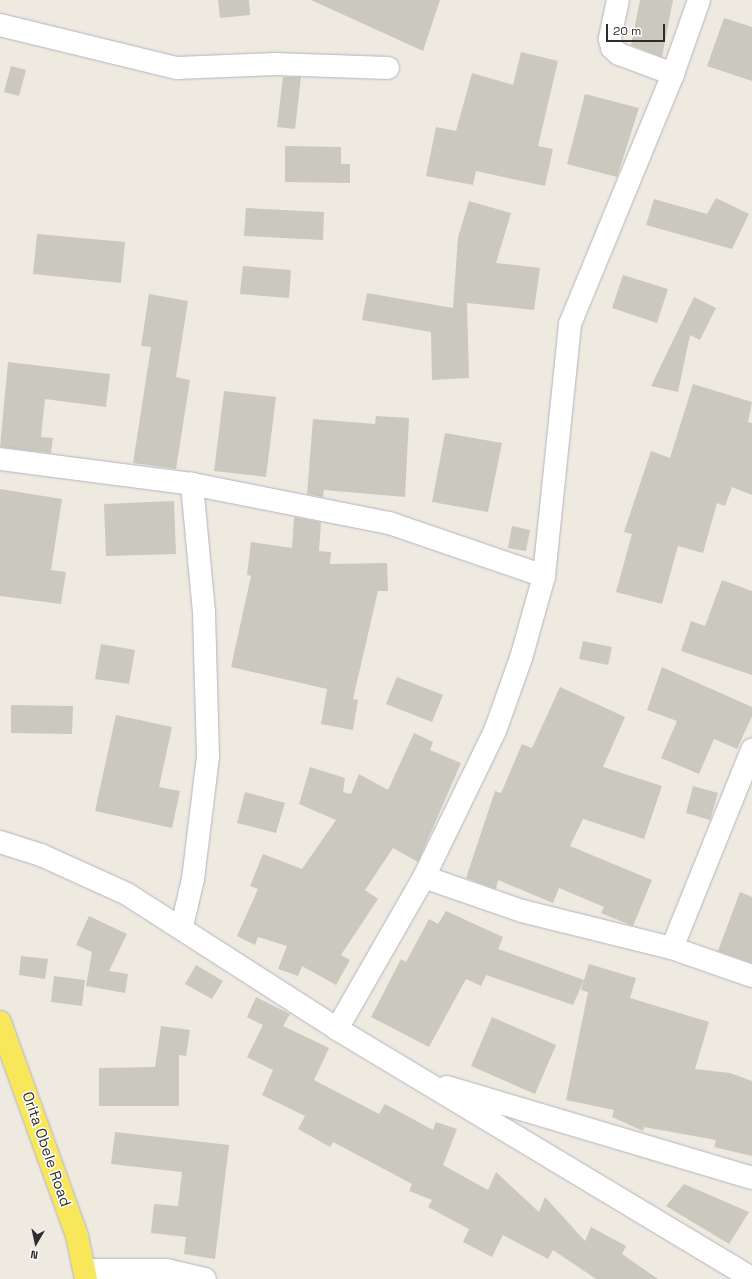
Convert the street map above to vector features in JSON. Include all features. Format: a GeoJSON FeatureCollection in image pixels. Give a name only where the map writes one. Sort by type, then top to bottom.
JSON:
{"type":"FeatureCollection","features":[{"type":"Feature","properties":{"kind":"main road","name":"Orita Obele Road"},"geometry":{"type":"LineString","coordinates":[[0,1022],[57,1175],[85,1275]]}},
{"type":"Feature","properties":{"kind":"street"},"geometry":{"type":"LineString","coordinates":[[618,0],[610,39],[612,48],[619,54],[673,74]]}},
{"type":"Feature","properties":{"kind":"street"},"geometry":{"type":"LineString","coordinates":[[337,1029],[424,877],[495,731],[544,576],[570,324],[673,74],[699,0]]}},
{"type":"Feature","properties":{"kind":"street"},"geometry":{"type":"LineString","coordinates":[[0,25],[177,68],[275,64],[388,68]]}},
{"type":"Feature","properties":{"kind":"street"},"geometry":{"type":"LineString","coordinates":[[0,459],[192,484],[389,523],[544,576]]}},
{"type":"Feature","properties":{"kind":"street"},"geometry":{"type":"LineString","coordinates":[[182,926],[193,879],[208,756],[204,612],[192,484]]}},
{"type":"Feature","properties":{"kind":"street"},"geometry":{"type":"LineString","coordinates":[[672,948],[752,750]]}},
{"type":"Feature","properties":{"kind":"street"},"geometry":{"type":"LineString","coordinates":[[0,842],[97,878],[182,926],[337,1029],[752,1278]]}},
{"type":"Feature","properties":{"kind":"street"},"geometry":{"type":"LineString","coordinates":[[424,877],[522,911],[672,948],[752,976]]}},
{"type":"Feature","properties":{"kind":"street"},"geometry":{"type":"LineString","coordinates":[[421,1080],[534,1110],[752,1178]]}},
{"type":"Feature","properties":{"kind":"street"},"geometry":{"type":"LineString","coordinates":[[85,1275],[166,1270],[204,1279]]}},
{"type":"Feature","properties":{"kind":"building"},"geometry":{"type":"Polygon","coordinates":[[[218,0],[249,0],[250,15],[220,18],[218,0]]]}},
{"type":"Feature","properties":{"kind":"building"},"geometry":{"type":"Polygon","coordinates":[[[311,0],[440,0],[423,51],[311,0]]]}},
{"type":"Feature","properties":{"kind":"building"},"geometry":{"type":"Polygon","coordinates":[[[640,0],[673,0],[662,57],[631,45],[640,0]]]}},
{"type":"Feature","properties":{"kind":"building"},"geometry":{"type":"Polygon","coordinates":[[[724,18],[752,27],[752,81],[707,66],[724,18]]]}},
{"type":"Feature","properties":{"kind":"building"},"geometry":{"type":"Polygon","coordinates":[[[521,52],[558,61],[538,146],[553,149],[545,186],[476,171],[473,185],[426,176],[436,127],[456,131],[472,73],[513,85],[521,52]]]}},
{"type":"Feature","properties":{"kind":"building"},"geometry":{"type":"Polygon","coordinates":[[[11,66],[26,70],[19,96],[4,92],[11,66]]]}},
{"type":"Feature","properties":{"kind":"building"},"geometry":{"type":"Polygon","coordinates":[[[283,77],[301,77],[295,129],[277,127],[283,77]]]}},
{"type":"Feature","properties":{"kind":"building"},"geometry":{"type":"Polygon","coordinates":[[[585,94],[639,108],[617,177],[567,164],[585,94]]]}},
{"type":"Feature","properties":{"kind":"building"},"geometry":{"type":"Polygon","coordinates":[[[285,146],[341,147],[341,164],[350,164],[350,183],[285,182],[285,146]]]}},
{"type":"Feature","properties":{"kind":"building"},"geometry":{"type":"Polygon","coordinates":[[[716,198],[749,214],[732,249],[646,225],[654,199],[707,214],[716,198]]]}},
{"type":"Feature","properties":{"kind":"building"},"geometry":{"type":"Polygon","coordinates":[[[469,201],[511,213],[496,263],[540,268],[534,310],[467,303],[469,378],[432,380],[431,332],[362,320],[367,293],[453,308],[458,237],[469,201]]]}},
{"type":"Feature","properties":{"kind":"building"},"geometry":{"type":"Polygon","coordinates":[[[246,208],[324,212],[323,240],[244,236],[246,208]]]}},
{"type":"Feature","properties":{"kind":"building"},"geometry":{"type":"Polygon","coordinates":[[[37,234],[125,242],[121,283],[33,274],[37,234]]]}},
{"type":"Feature","properties":{"kind":"building"},"geometry":{"type":"Polygon","coordinates":[[[243,266],[291,270],[289,298],[240,294],[243,266]]]}},
{"type":"Feature","properties":{"kind":"building"},"geometry":{"type":"Polygon","coordinates":[[[623,275],[668,289],[657,323],[612,308],[623,275]]]}},
{"type":"Feature","properties":{"kind":"building"},"geometry":{"type":"Polygon","coordinates":[[[149,294],[188,301],[176,377],[190,380],[176,469],[133,463],[151,347],[141,346],[149,294]]]}},
{"type":"Feature","properties":{"kind":"building"},"geometry":{"type":"Polygon","coordinates":[[[694,297],[716,308],[700,340],[690,335],[678,392],[651,386],[694,297]]]}},
{"type":"Feature","properties":{"kind":"building"},"geometry":{"type":"Polygon","coordinates":[[[8,362],[110,374],[106,407],[45,399],[41,437],[53,438],[51,453],[0,447],[8,362]]]}},
{"type":"Feature","properties":{"kind":"building"},"geometry":{"type":"Polygon","coordinates":[[[693,384],[752,402],[748,422],[752,423],[752,495],[732,487],[725,506],[717,503],[703,553],[678,546],[662,604],[616,592],[632,534],[624,532],[651,451],[670,458],[693,384]]]}},
{"type":"Feature","properties":{"kind":"building"},"geometry":{"type":"Polygon","coordinates":[[[224,391],[276,397],[266,477],[214,471],[224,391]]]}},
{"type":"Feature","properties":{"kind":"building"},"geometry":{"type":"Polygon","coordinates":[[[376,416],[409,418],[405,497],[324,490],[323,497],[307,494],[313,419],[375,424],[376,416]]]}},
{"type":"Feature","properties":{"kind":"building"},"geometry":{"type":"Polygon","coordinates":[[[445,433],[502,443],[488,512],[432,502],[445,433]]]}},
{"type":"Feature","properties":{"kind":"building"},"geometry":{"type":"Polygon","coordinates":[[[0,489],[62,499],[51,570],[66,572],[61,604],[0,596],[0,489]]]}},
{"type":"Feature","properties":{"kind":"building"},"geometry":{"type":"Polygon","coordinates":[[[174,501],[176,554],[106,556],[104,504],[174,501]]]}},
{"type":"Feature","properties":{"kind":"building"},"geometry":{"type":"Polygon","coordinates":[[[294,517],[321,522],[319,551],[331,552],[330,564],[387,563],[388,591],[378,591],[353,699],[358,700],[353,730],[321,724],[327,689],[231,667],[251,576],[247,575],[251,542],[292,548],[294,517]]]}},
{"type":"Feature","properties":{"kind":"building"},"geometry":{"type":"Polygon","coordinates":[[[512,526],[530,530],[526,551],[508,548],[512,526]]]}},
{"type":"Feature","properties":{"kind":"building"},"geometry":{"type":"Polygon","coordinates":[[[722,580],[752,591],[752,675],[681,651],[691,621],[705,626],[722,580]]]}},
{"type":"Feature","properties":{"kind":"building"},"geometry":{"type":"Polygon","coordinates":[[[583,641],[612,647],[608,665],[579,659],[583,641]]]}},
{"type":"Feature","properties":{"kind":"building"},"geometry":{"type":"Polygon","coordinates":[[[101,644],[135,650],[129,684],[95,679],[101,644]]]}},
{"type":"Feature","properties":{"kind":"building"},"geometry":{"type":"Polygon","coordinates":[[[662,667],[752,707],[752,716],[737,749],[714,739],[699,774],[661,758],[677,721],[647,710],[662,667]]]}},
{"type":"Feature","properties":{"kind":"building"},"geometry":{"type":"Polygon","coordinates":[[[397,677],[443,695],[432,722],[386,704],[397,677]]]}},
{"type":"Feature","properties":{"kind":"building"},"geometry":{"type":"Polygon","coordinates":[[[560,687],[625,717],[603,767],[662,786],[644,839],[583,819],[570,846],[652,880],[633,926],[601,913],[604,907],[559,888],[553,903],[498,880],[496,889],[466,878],[495,791],[501,793],[522,744],[532,748],[560,687]]]}},
{"type":"Feature","properties":{"kind":"building"},"geometry":{"type":"Polygon","coordinates":[[[11,705],[73,706],[72,734],[11,733],[11,705]]]}},
{"type":"Feature","properties":{"kind":"building"},"geometry":{"type":"Polygon","coordinates":[[[116,715],[172,727],[159,787],[180,791],[172,828],[95,811],[116,715]]]}},
{"type":"Feature","properties":{"kind":"building"},"geometry":{"type":"Polygon","coordinates":[[[414,733],[433,742],[430,750],[461,763],[418,862],[393,848],[365,890],[378,899],[341,955],[350,960],[336,985],[302,966],[298,976],[278,969],[287,946],[258,937],[255,945],[237,936],[258,889],[250,886],[263,854],[302,869],[336,820],[299,804],[310,767],[345,778],[343,792],[351,794],[359,774],[388,790],[414,733]]]}},
{"type":"Feature","properties":{"kind":"building"},"geometry":{"type":"Polygon","coordinates":[[[693,786],[718,793],[710,820],[686,813],[693,786]]]}},
{"type":"Feature","properties":{"kind":"building"},"geometry":{"type":"Polygon","coordinates":[[[245,792],[285,803],[276,833],[237,823],[245,792]]]}},
{"type":"Feature","properties":{"kind":"building"},"geometry":{"type":"Polygon","coordinates":[[[740,892],[752,897],[752,963],[718,951],[740,892]]]}},
{"type":"Feature","properties":{"kind":"building"},"geometry":{"type":"Polygon","coordinates":[[[446,911],[503,937],[498,949],[584,980],[573,1005],[486,975],[481,986],[466,979],[429,1047],[371,1017],[401,959],[406,962],[429,919],[438,924],[446,911]]]}},
{"type":"Feature","properties":{"kind":"building"},"geometry":{"type":"Polygon","coordinates":[[[89,916],[127,934],[109,971],[128,974],[125,993],[86,986],[92,952],[76,945],[89,916]]]}},
{"type":"Feature","properties":{"kind":"building"},"geometry":{"type":"Polygon","coordinates":[[[21,956],[48,959],[45,979],[19,975],[21,956]]]}},
{"type":"Feature","properties":{"kind":"building"},"geometry":{"type":"Polygon","coordinates":[[[589,964],[636,978],[630,998],[709,1022],[695,1069],[730,1073],[752,1081],[752,1156],[714,1147],[716,1140],[644,1127],[643,1131],[612,1117],[614,1110],[566,1100],[588,992],[581,990],[589,964]]]}},
{"type":"Feature","properties":{"kind":"building"},"geometry":{"type":"Polygon","coordinates":[[[196,965],[223,981],[212,999],[185,984],[196,965]]]}},
{"type":"Feature","properties":{"kind":"building"},"geometry":{"type":"Polygon","coordinates":[[[54,976],[85,980],[82,1006],[51,1002],[54,976]]]}},
{"type":"Feature","properties":{"kind":"building"},"geometry":{"type":"Polygon","coordinates":[[[256,997],[290,1014],[283,1026],[329,1048],[314,1080],[379,1114],[385,1104],[433,1130],[436,1122],[457,1129],[443,1165],[488,1190],[496,1172],[539,1212],[545,1197],[585,1241],[591,1227],[626,1246],[622,1254],[658,1279],[596,1279],[553,1250],[548,1259],[503,1235],[492,1257],[463,1242],[469,1229],[428,1207],[432,1200],[409,1191],[412,1184],[333,1142],[330,1147],[298,1129],[305,1116],[262,1095],[273,1070],[247,1057],[263,1025],[247,1017],[256,997]]]}},
{"type":"Feature","properties":{"kind":"building"},"geometry":{"type":"Polygon","coordinates":[[[492,1017],[556,1045],[535,1094],[471,1066],[492,1017]]]}},
{"type":"Feature","properties":{"kind":"building"},"geometry":{"type":"Polygon","coordinates":[[[161,1026],[190,1030],[186,1056],[179,1055],[179,1106],[99,1106],[99,1068],[155,1067],[161,1026]]]}},
{"type":"Feature","properties":{"kind":"building"},"geometry":{"type":"Polygon","coordinates":[[[115,1132],[229,1145],[215,1259],[184,1254],[186,1237],[151,1233],[154,1204],[178,1206],[182,1172],[111,1164],[115,1132]]]}},
{"type":"Feature","properties":{"kind":"building"},"geometry":{"type":"Polygon","coordinates":[[[684,1184],[749,1212],[729,1244],[666,1206],[684,1184]]]}}]}
